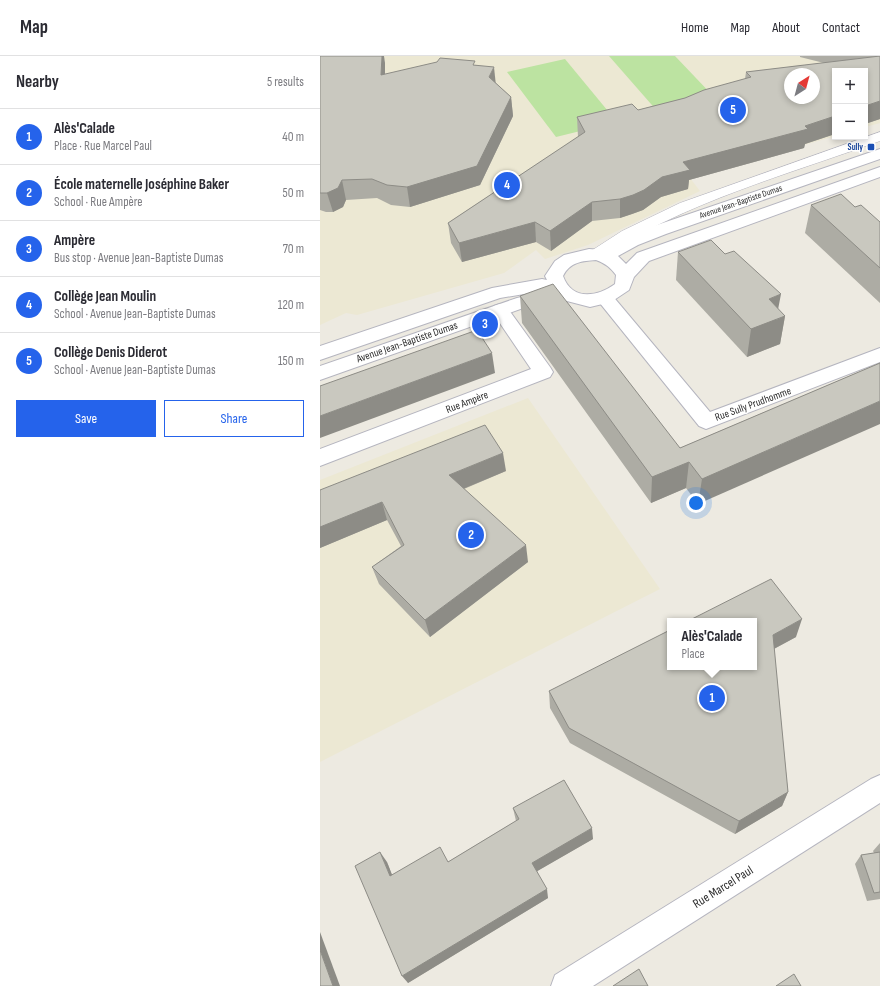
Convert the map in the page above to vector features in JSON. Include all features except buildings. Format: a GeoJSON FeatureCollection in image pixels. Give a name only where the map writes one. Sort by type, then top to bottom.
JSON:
{"type":"FeatureCollection","features":[{"type":"Feature","properties":{"kind":"street","name":"Avenue Jean-Baptiste Dumas"},"geometry":{"type":"LineString","coordinates":[[600,255],[660,230],[880,154]]}},
{"type":"Feature","properties":{"kind":"street","name":"Avenue Jean-Baptiste Dumas"},"geometry":{"type":"LineString","coordinates":[[625,275],[643,257],[880,172]]}},
{"type":"Feature","properties":{"kind":"street"},"geometry":{"type":"LineString","coordinates":[[579,255],[600,255],[619,264],[625,275],[623,286],[605,298],[582,300],[560,288],[554,276],[558,267],[566,260],[579,255]]}},
{"type":"Feature","properties":{"kind":"street","name":"Avenue Jean-Baptiste Dumas"},"geometry":{"type":"LineString","coordinates":[[320,373],[560,288]]}},
{"type":"Feature","properties":{"kind":"street","name":"Avenue Jean-Baptiste Dumas"},"geometry":{"type":"LineString","coordinates":[[320,353],[498,292],[560,288]]}},
{"type":"Feature","properties":{"kind":"street","name":"Rue Sully Prudhomme"},"geometry":{"type":"LineString","coordinates":[[605,298],[706,421],[880,355]]}},
{"type":"Feature","properties":{"kind":"street","name":"Rue Ampère"},"geometry":{"type":"LineString","coordinates":[[320,458],[543,372],[500,310]]}},
{"type":"Feature","properties":{"kind":"street","name":"Rue Marcel Paul"},"geometry":{"type":"LineString","coordinates":[[566,986],[880,788]]}},
{"type":"Feature","properties":{"kind":"lane"},"geometry":{"type":"LineString","coordinates":[[600,255],[627,234],[685,206],[880,136]]}},
{"type":"Feature","properties":{"kind":"shaded area"},"geometry":{"type":"Polygon","coordinates":[[[320,56],[880,56],[880,123],[868,126],[868,68],[832,68],[832,137],[690,178],[700,191],[588,245],[545,259],[536,250],[504,273],[357,315],[346,313],[320,325],[320,56]]]}},
{"type":"Feature","properties":{"kind":"shaded area"},"geometry":{"type":"Polygon","coordinates":[[[528,398],[660,589],[320,762],[320,480],[528,398]]]}},
{"type":"Feature","properties":{"kind":"green space"},"geometry":{"type":"Polygon","coordinates":[[[609,56],[675,56],[715,98],[658,112],[609,56]]]}},
{"type":"Feature","properties":{"kind":"green space"},"geometry":{"type":"Polygon","coordinates":[[[565,59],[617,122],[556,137],[507,72],[565,59]]]}},
{"type":"Feature","properties":{"kind":"place","name":"Collège Denis Diderot"},"geometry":{"type":"Point","coordinates":[733,110]}},
{"type":"Feature","properties":{"kind":"place","name":"Sully"},"geometry":{"type":"Point","coordinates":[871,147]}},
{"type":"Feature","properties":{"kind":"place","name":"Collège Jean Moulin"},"geometry":{"type":"Point","coordinates":[507,185]}},
{"type":"Feature","properties":{"kind":"place","name":"Ampère"},"geometry":{"type":"Point","coordinates":[485,324]}},
{"type":"Feature","properties":{"kind":"place","name":"École maternelle Joséphine Baker"},"geometry":{"type":"Point","coordinates":[471,535]}},
{"type":"Feature","properties":{"kind":"place","name":"Alès'Calade"},"geometry":{"type":"Point","coordinates":[712,698]}}]}
